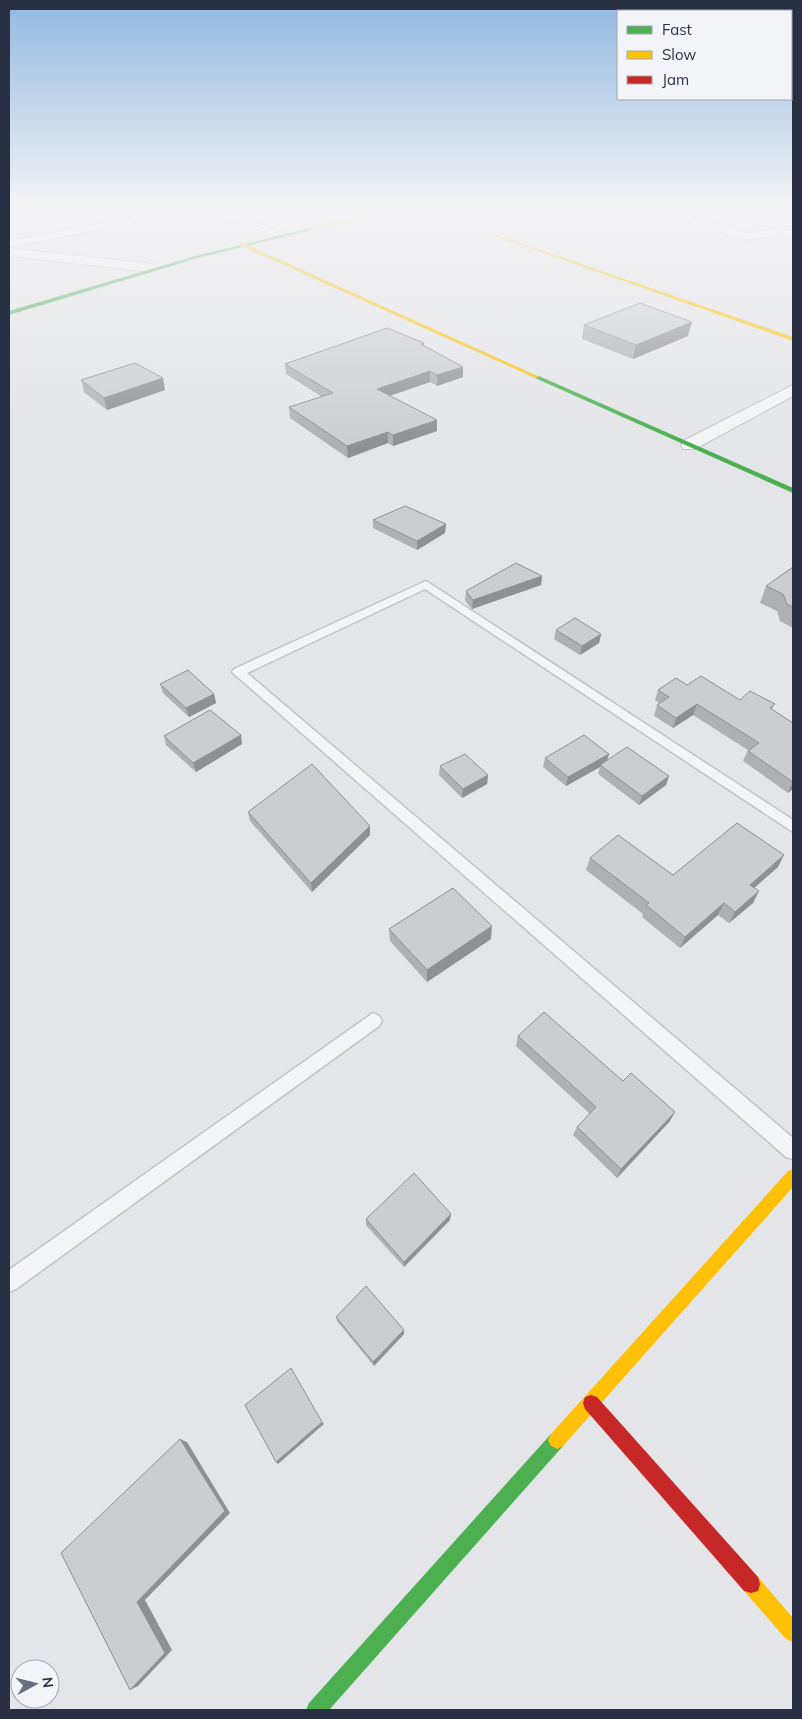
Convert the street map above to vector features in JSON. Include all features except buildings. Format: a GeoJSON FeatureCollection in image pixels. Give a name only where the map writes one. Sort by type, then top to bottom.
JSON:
{"type":"FeatureCollection","features":[{"type":"Feature","properties":{"kind":"main road"},"geometry":{"type":"LineString","coordinates":[[9,313],[104,283]]}},
{"type":"Feature","properties":{"kind":"main road"},"geometry":{"type":"LineString","coordinates":[[328,283],[793,491]]}},
{"type":"Feature","properties":{"kind":"main road"},"geometry":{"type":"LineString","coordinates":[[634,283],[793,339]]}},
{"type":"Feature","properties":{"kind":"main road"},"geometry":{"type":"LineString","coordinates":[[316,1710],[793,1176]]}},
{"type":"Feature","properties":{"kind":"main road"},"geometry":{"type":"LineString","coordinates":[[591,1404],[793,1632]]}},
{"type":"Feature","properties":{"kind":"street"},"geometry":{"type":"LineString","coordinates":[[689,446],[793,390]]}},
{"type":"Feature","properties":{"kind":"lane"},"geometry":{"type":"LineString","coordinates":[[793,827],[426,584],[238,672],[793,1150]]}},
{"type":"Feature","properties":{"kind":"lane"},"geometry":{"type":"LineString","coordinates":[[9,1282],[373,1021]]}},
{"type":"Feature","properties":{"kind":"traffic: fast"},"geometry":{"type":"LineString","coordinates":[[9,313],[107,283]]}},
{"type":"Feature","properties":{"kind":"traffic: fast"},"geometry":{"type":"LineString","coordinates":[[537,377],[793,491]]}},
{"type":"Feature","properties":{"kind":"traffic: fast"},"geometry":{"type":"LineString","coordinates":[[316,1710],[557,1440]]}},
{"type":"Feature","properties":{"kind":"traffic: slow"},"geometry":{"type":"LineString","coordinates":[[328,283],[537,377]]}},
{"type":"Feature","properties":{"kind":"traffic: slow"},"geometry":{"type":"LineString","coordinates":[[634,283],[793,339]]}},
{"type":"Feature","properties":{"kind":"traffic: slow"},"geometry":{"type":"LineString","coordinates":[[557,1440],[793,1176]]}},
{"type":"Feature","properties":{"kind":"traffic: slow"},"geometry":{"type":"LineString","coordinates":[[751,1584],[793,1632]]}},
{"type":"Feature","properties":{"kind":"traffic: jam"},"geometry":{"type":"LineString","coordinates":[[591,1403],[751,1584]]}}]}
